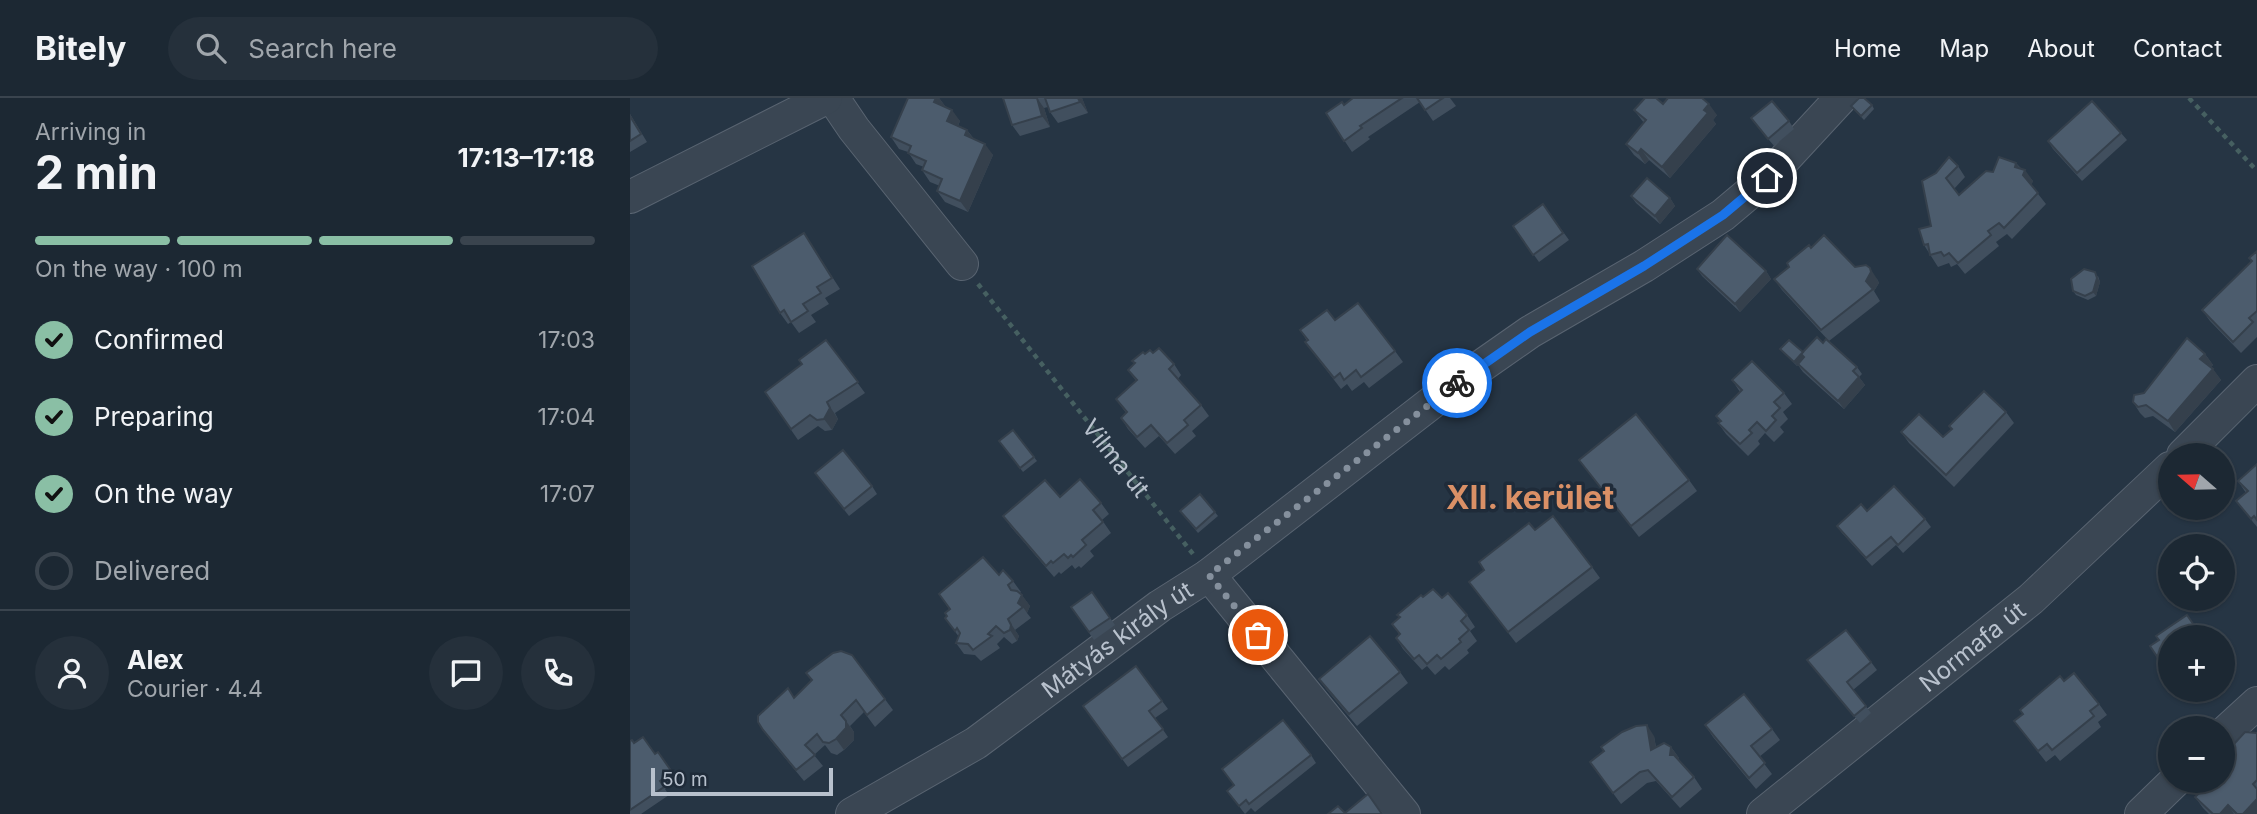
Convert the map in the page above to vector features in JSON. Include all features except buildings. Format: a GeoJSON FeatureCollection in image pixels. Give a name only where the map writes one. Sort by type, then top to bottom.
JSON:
{"type":"FeatureCollection","features":[{"type":"Feature","properties":{"kind":"street"},"geometry":{"type":"LineString","coordinates":[[630,197],[826,98]]}},
{"type":"Feature","properties":{"kind":"street"},"geometry":{"type":"LineString","coordinates":[[834,98],[854,129],[962,264]]}},
{"type":"Feature","properties":{"kind":"street","name":"Mátyás király út"},"geometry":{"type":"LineString","coordinates":[[852,814],[976,743],[1160,606],[1209,575],[1457,383],[1530,332],[1644,266],[1723,215],[1767,178],[1841,98]]}},
{"type":"Feature","properties":{"kind":"street"},"geometry":{"type":"LineString","coordinates":[[2195,443],[2257,381]]}},
{"type":"Feature","properties":{"kind":"street","name":"Normafa út"},"geometry":{"type":"LineString","coordinates":[[1763,814],[2031,599],[2158,479]]}},
{"type":"Feature","properties":{"kind":"street"},"geometry":{"type":"LineString","coordinates":[[1209,575],[1404,814]]}},
{"type":"Feature","properties":{"kind":"street"},"geometry":{"type":"LineString","coordinates":[[2235,723],[2257,703]]}},
{"type":"Feature","properties":{"kind":"street"},"geometry":{"type":"LineString","coordinates":[[2141,814],[2163,793]]}},
{"type":"Feature","properties":{"kind":"path"},"geometry":{"type":"LineString","coordinates":[[2189,98],[2257,171]]}},
{"type":"Feature","properties":{"kind":"path","name":"Vilma út"},"geometry":{"type":"LineString","coordinates":[[962,264],[1209,575]]}},
{"type":"Feature","properties":{"kind":"way so far"},"geometry":{"type":"LineString","coordinates":[[1258,635],[1209,575],[1457,383]]}},
{"type":"Feature","properties":{"kind":"district","name":"XII. kerület"},"geometry":{"type":"Point","coordinates":[1530,497]}},
{"type":"Feature","properties":{"kind":"route"},"geometry":{"type":"LineString","coordinates":[[1457,383],[1530,332],[1588,300],[1723,215],[1767,178]]}}]}
